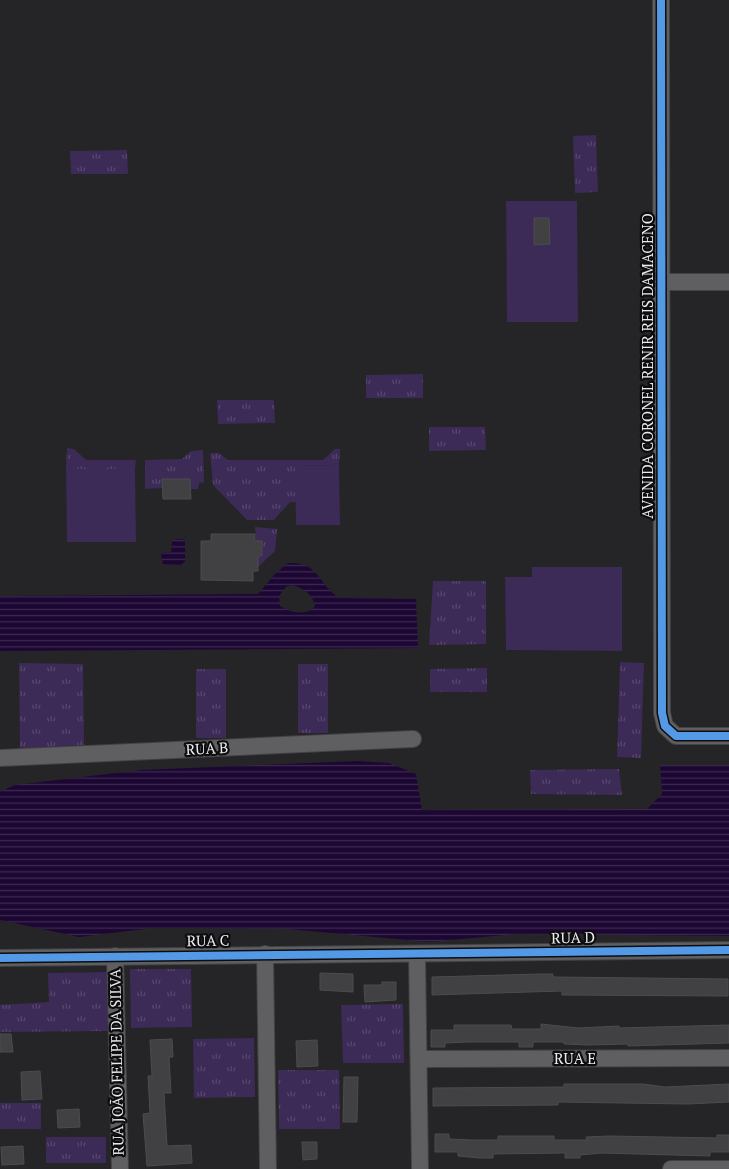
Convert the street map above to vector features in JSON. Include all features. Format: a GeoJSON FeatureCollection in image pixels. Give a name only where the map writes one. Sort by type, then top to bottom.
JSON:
{"type":"FeatureCollection","features":[{"type":"Feature","properties":{"kind":"street","name":"AVENIDA CORONEL RENIR REIS DAMACENO"},"geometry":{"type":"LineString","coordinates":[[661,0],[662,713],[668,730],[680,737],[729,736]]}},
{"type":"Feature","properties":{"kind":"street"},"geometry":{"type":"LineString","coordinates":[[661,282],[729,282]]}},
{"type":"Feature","properties":{"kind":"street","name":"RUA B"},"geometry":{"type":"LineString","coordinates":[[0,758],[413,739]]}},
{"type":"Feature","properties":{"kind":"street","name":"RUA D"},"geometry":{"type":"LineString","coordinates":[[417,954],[729,950]]}},
{"type":"Feature","properties":{"kind":"street"},"geometry":{"type":"LineString","coordinates":[[265,954],[268,1169]]}},
{"type":"Feature","properties":{"kind":"street"},"geometry":{"type":"LineString","coordinates":[[417,954],[420,1059],[420,1169]]}},
{"type":"Feature","properties":{"kind":"street","name":"RUA C"},"geometry":{"type":"LineString","coordinates":[[0,958],[417,954]]}},
{"type":"Feature","properties":{"kind":"street","name":"RUA JOÃO FELIPE DA SILVA"},"geometry":{"type":"LineString","coordinates":[[115,956],[120,1169]]}},
{"type":"Feature","properties":{"kind":"street","name":"RUA E"},"geometry":{"type":"LineString","coordinates":[[420,1059],[729,1058]]}},
{"type":"Feature","properties":{"kind":"street"},"geometry":{"type":"LineString","coordinates":[[671,1169],[729,1169]]}},
{"type":"Feature","properties":{"kind":"green space"},"geometry":{"type":"Polygon","coordinates":[[[596,135],[598,192],[575,193],[573,136],[596,135]]]}},
{"type":"Feature","properties":{"kind":"green space"},"geometry":{"type":"Polygon","coordinates":[[[127,150],[128,174],[71,174],[70,151],[127,150]]]}},
{"type":"Feature","properties":{"kind":"green space"},"geometry":{"type":"Polygon","coordinates":[[[506,201],[577,201],[578,322],[507,322],[506,201]]]}},
{"type":"Feature","properties":{"kind":"green space"},"geometry":{"type":"Polygon","coordinates":[[[423,374],[423,398],[366,398],[366,375],[423,374]]]}},
{"type":"Feature","properties":{"kind":"green space"},"geometry":{"type":"Polygon","coordinates":[[[217,400],[274,400],[275,423],[218,424],[217,400]]]}},
{"type":"Feature","properties":{"kind":"green space"},"geometry":{"type":"Polygon","coordinates":[[[429,427],[485,427],[486,450],[429,451],[429,427]]]}},
{"type":"Feature","properties":{"kind":"green space"},"geometry":{"type":"Polygon","coordinates":[[[67,448],[74,449],[86,460],[136,460],[135,469],[66,469],[67,448]]]}},
{"type":"Feature","properties":{"kind":"green space"},"geometry":{"type":"Polygon","coordinates":[[[335,449],[340,449],[339,465],[296,466],[296,502],[290,502],[274,520],[247,520],[213,485],[210,453],[219,453],[228,460],[323,460],[335,449]]]}},
{"type":"Feature","properties":{"kind":"green space"},"geometry":{"type":"Polygon","coordinates":[[[203,450],[204,482],[199,483],[198,489],[191,489],[190,479],[162,479],[162,488],[145,489],[145,460],[182,459],[191,451],[203,450]]]}},
{"type":"Feature","properties":{"kind":"green space"},"geometry":{"type":"Polygon","coordinates":[[[339,465],[340,525],[296,525],[295,466],[339,465]]]}},
{"type":"Feature","properties":{"kind":"green space"},"geometry":{"type":"Polygon","coordinates":[[[66,469],[135,469],[136,542],[67,542],[66,469]]]}},
{"type":"Feature","properties":{"kind":"green space"},"geometry":{"type":"Polygon","coordinates":[[[255,527],[277,529],[275,551],[258,567],[255,527]]]}},
{"type":"Feature","properties":{"kind":"green space"},"geometry":{"type":"Polygon","coordinates":[[[532,567],[622,567],[622,651],[506,650],[505,577],[532,577],[532,567]]]}},
{"type":"Feature","properties":{"kind":"green space"},"geometry":{"type":"Polygon","coordinates":[[[433,581],[486,581],[486,644],[429,645],[433,581]]]}},
{"type":"Feature","properties":{"kind":"green space"},"geometry":{"type":"Polygon","coordinates":[[[620,662],[644,663],[641,758],[617,757],[620,662]]]}},
{"type":"Feature","properties":{"kind":"green space"},"geometry":{"type":"Polygon","coordinates":[[[19,663],[83,664],[84,745],[20,749],[19,663]]]}},
{"type":"Feature","properties":{"kind":"green space"},"geometry":{"type":"Polygon","coordinates":[[[298,664],[328,664],[328,733],[298,733],[298,664]]]}},
{"type":"Feature","properties":{"kind":"green space"},"geometry":{"type":"Polygon","coordinates":[[[487,668],[487,692],[430,692],[430,669],[487,668]]]}},
{"type":"Feature","properties":{"kind":"green space"},"geometry":{"type":"Polygon","coordinates":[[[196,669],[226,669],[226,738],[196,738],[196,669]]]}},
{"type":"Feature","properties":{"kind":"green space"},"geometry":{"type":"Polygon","coordinates":[[[619,769],[622,795],[531,794],[530,770],[619,769]]]}},
{"type":"Feature","properties":{"kind":"green space"},"geometry":{"type":"Polygon","coordinates":[[[130,969],[191,969],[192,1027],[131,1028],[130,969]]]}},
{"type":"Feature","properties":{"kind":"green space"},"geometry":{"type":"Polygon","coordinates":[[[109,972],[110,1031],[0,1032],[0,1005],[49,1002],[48,973],[109,972]]]}},
{"type":"Feature","properties":{"kind":"green space"},"geometry":{"type":"Polygon","coordinates":[[[403,1004],[404,1063],[343,1063],[341,1005],[403,1004]]]}},
{"type":"Feature","properties":{"kind":"green space"},"geometry":{"type":"Polygon","coordinates":[[[254,1038],[255,1097],[194,1098],[193,1039],[254,1038]]]}},
{"type":"Feature","properties":{"kind":"green space"},"geometry":{"type":"Polygon","coordinates":[[[278,1070],[339,1070],[340,1129],[279,1129],[278,1070]]]}},
{"type":"Feature","properties":{"kind":"green space"},"geometry":{"type":"Polygon","coordinates":[[[0,1103],[41,1103],[41,1129],[0,1129],[0,1103]]]}},
{"type":"Feature","properties":{"kind":"green space"},"geometry":{"type":"Polygon","coordinates":[[[46,1137],[106,1137],[106,1163],[46,1163],[46,1137]]]}},
{"type":"Feature","properties":{"kind":"shaded area"},"geometry":{"type":"Polygon","coordinates":[[[185,539],[185,561],[181,565],[163,564],[161,555],[163,552],[171,552],[172,541],[185,539]]]}},
{"type":"Feature","properties":{"kind":"shaded area"},"geometry":{"type":"Polygon","coordinates":[[[288,563],[299,563],[313,570],[327,587],[340,598],[416,599],[418,648],[0,651],[0,596],[258,594],[274,575],[288,563]],[[295,586],[286,587],[279,596],[280,606],[297,612],[306,612],[314,608],[315,604],[309,594],[295,586]]]}},
{"type":"Feature","properties":{"kind":"shaded area"},"geometry":{"type":"Polygon","coordinates":[[[358,761],[389,763],[416,774],[422,810],[647,809],[662,794],[660,765],[729,765],[729,936],[515,934],[429,942],[288,929],[153,928],[79,937],[0,920],[0,792],[15,785],[141,770],[358,761]]]}},
{"type":"Feature","properties":{"kind":"building"},"geometry":{"type":"Polygon","coordinates":[[[534,218],[549,218],[550,244],[534,245],[534,218]]]}},
{"type":"Feature","properties":{"kind":"building"},"geometry":{"type":"Polygon","coordinates":[[[162,479],[190,479],[191,499],[163,499],[162,479]]]}},
{"type":"Feature","properties":{"kind":"building"},"geometry":{"type":"Polygon","coordinates":[[[211,534],[255,534],[255,541],[262,541],[262,555],[258,557],[258,571],[253,571],[253,581],[201,580],[201,541],[211,541],[211,534]]]}},
{"type":"Feature","properties":{"kind":"building"},"geometry":{"type":"Polygon","coordinates":[[[320,973],[353,974],[353,992],[320,990],[320,973]]]}},
{"type":"Feature","properties":{"kind":"building"},"geometry":{"type":"Polygon","coordinates":[[[553,974],[553,977],[728,979],[728,996],[562,995],[562,991],[432,995],[432,977],[553,974]]]}},
{"type":"Feature","properties":{"kind":"building"},"geometry":{"type":"Polygon","coordinates":[[[382,982],[396,982],[396,1000],[365,1002],[364,985],[382,985],[382,982]]]}},
{"type":"Feature","properties":{"kind":"building"},"geometry":{"type":"Polygon","coordinates":[[[541,1024],[578,1028],[729,1025],[729,1043],[628,1046],[628,1044],[588,1045],[564,1044],[564,1042],[533,1042],[533,1047],[519,1047],[519,1042],[468,1042],[445,1043],[445,1047],[431,1047],[431,1030],[454,1030],[454,1025],[511,1025],[512,1029],[541,1029],[541,1024]]]}},
{"type":"Feature","properties":{"kind":"building"},"geometry":{"type":"Polygon","coordinates":[[[0,1034],[11,1034],[13,1052],[0,1052],[0,1034]]]}},
{"type":"Feature","properties":{"kind":"building"},"geometry":{"type":"Polygon","coordinates":[[[172,1039],[173,1057],[169,1057],[171,1093],[164,1093],[167,1146],[191,1145],[192,1163],[147,1166],[143,1114],[150,1113],[148,1076],[152,1076],[150,1040],[172,1039]]]}},
{"type":"Feature","properties":{"kind":"building"},"geometry":{"type":"Polygon","coordinates":[[[317,1040],[318,1066],[297,1067],[296,1041],[317,1040]]]}},
{"type":"Feature","properties":{"kind":"building"},"geometry":{"type":"Polygon","coordinates":[[[40,1071],[42,1099],[22,1100],[21,1072],[40,1071]]]}},
{"type":"Feature","properties":{"kind":"building"},"geometry":{"type":"Polygon","coordinates":[[[344,1077],[358,1077],[357,1122],[343,1122],[344,1077]]]}},
{"type":"Feature","properties":{"kind":"building"},"geometry":{"type":"Polygon","coordinates":[[[564,1084],[643,1084],[665,1087],[729,1084],[729,1102],[688,1104],[558,1102],[558,1105],[433,1106],[433,1088],[564,1087],[564,1084]]]}},
{"type":"Feature","properties":{"kind":"building"},"geometry":{"type":"Polygon","coordinates":[[[79,1109],[80,1127],[58,1128],[57,1110],[79,1109]]]}},
{"type":"Feature","properties":{"kind":"building"},"geometry":{"type":"Polygon","coordinates":[[[435,1134],[449,1134],[449,1139],[472,1140],[498,1140],[498,1136],[554,1136],[554,1140],[587,1140],[586,1137],[609,1136],[717,1138],[717,1135],[729,1135],[729,1152],[710,1152],[710,1156],[601,1153],[580,1155],[580,1158],[565,1158],[565,1153],[493,1154],[493,1158],[479,1158],[458,1156],[458,1152],[435,1152],[435,1134]]]}},
{"type":"Feature","properties":{"kind":"building"},"geometry":{"type":"Polygon","coordinates":[[[302,1142],[317,1142],[317,1159],[303,1160],[302,1142]]]}},
{"type":"Feature","properties":{"kind":"building"},"geometry":{"type":"Polygon","coordinates":[[[23,1146],[24,1164],[2,1165],[1,1147],[23,1146]]]}},
{"type":"Feature","properties":{"kind":"cycle path"},"geometry":{"type":"LineString","coordinates":[[661,0],[662,713],[665,726],[676,736],[729,736]]}},
{"type":"Feature","properties":{"kind":"cycle path"},"geometry":{"type":"LineString","coordinates":[[0,958],[729,950]]}}]}
